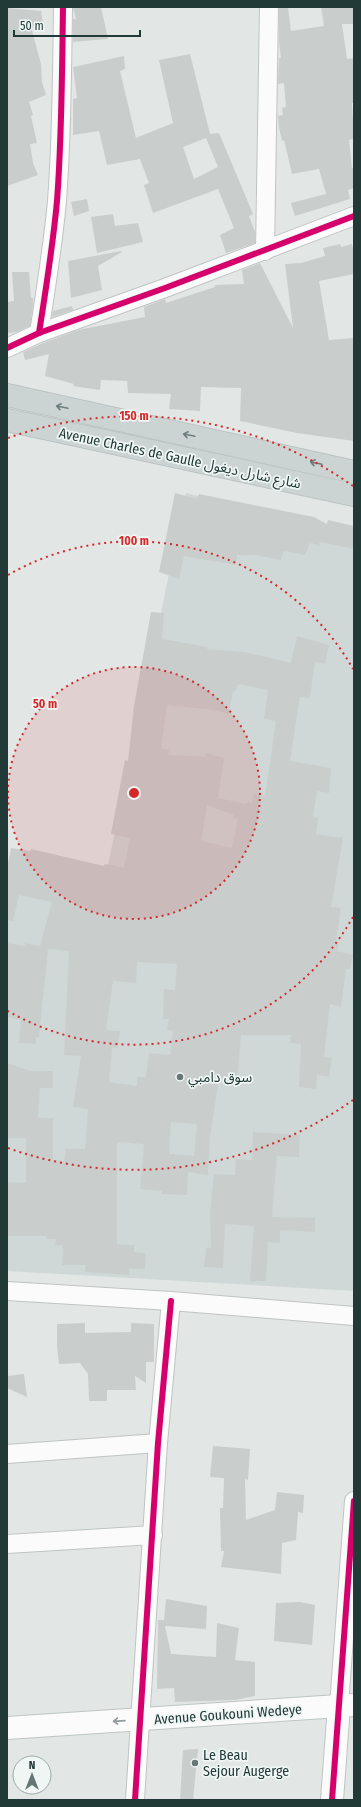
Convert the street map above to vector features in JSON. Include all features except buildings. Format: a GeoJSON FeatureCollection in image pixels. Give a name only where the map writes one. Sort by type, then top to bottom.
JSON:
{"type":"FeatureCollection","features":[{"type":"Feature","properties":{"kind":"main road","name":"Avenue Charles de Gaulle شارع شارل ديغول"},"geometry":{"type":"LineString","coordinates":[[7,395],[354,472]]}},
{"type":"Feature","properties":{"kind":"main road","name":"Avenue Charles de Gaulle شارع شارل ديغول"},"geometry":{"type":"LineString","coordinates":[[7,420],[354,495]]}},
{"type":"Feature","properties":{"kind":"main road"},"geometry":{"type":"LineString","coordinates":[[252,473],[258,450]]}},
{"type":"Feature","properties":{"kind":"street"},"geometry":{"type":"LineString","coordinates":[[39,333],[52,246],[57,200],[62,101],[63,7]]}},
{"type":"Feature","properties":{"kind":"street"},"geometry":{"type":"LineString","coordinates":[[265,251],[268,7]]}},
{"type":"Feature","properties":{"kind":"street"},"geometry":{"type":"LineString","coordinates":[[7,348],[39,333],[265,251],[354,216]]}},
{"type":"Feature","properties":{"kind":"street"},"geometry":{"type":"LineString","coordinates":[[7,1291],[171,1301],[354,1316]]}},
{"type":"Feature","properties":{"kind":"street"},"geometry":{"type":"LineString","coordinates":[[135,1800],[141,1727],[158,1443],[171,1301]]}},
{"type":"Feature","properties":{"kind":"street"},"geometry":{"type":"LineString","coordinates":[[7,1454],[158,1443]]}},
{"type":"Feature","properties":{"kind":"street"},"geometry":{"type":"LineString","coordinates":[[332,1800],[346,1713],[354,1513]]}},
{"type":"Feature","properties":{"kind":"street"},"geometry":{"type":"LineString","coordinates":[[7,1544],[153,1535]]}},
{"type":"Feature","properties":{"kind":"street","name":"Avenue Goukouni Wedeye"},"geometry":{"type":"LineString","coordinates":[[7,1743],[141,1727],[346,1713]]}},
{"type":"Feature","properties":{"kind":"street","name":"Avenue Goukouni Wedeye"},"geometry":{"type":"LineString","coordinates":[[7,1728],[141,1727]]}},
{"type":"Feature","properties":{"kind":"shaded area","name":"سوق دامبي"},"geometry":{"type":"Polygon","coordinates":[[[186,493],[354,534],[354,1291],[7,1271],[7,860],[104,884],[186,493]]]}},
{"type":"Feature","properties":{"kind":"cycle path"},"geometry":{"type":"LineString","coordinates":[[39,333],[51,250],[59,177],[63,7]]}},
{"type":"Feature","properties":{"kind":"cycle path"},"geometry":{"type":"LineString","coordinates":[[7,348],[39,333],[165,288],[354,216]]}},
{"type":"Feature","properties":{"kind":"cycle path"},"geometry":{"type":"LineString","coordinates":[[135,1800],[158,1443],[171,1301]]}},
{"type":"Feature","properties":{"kind":"cycle path"},"geometry":{"type":"LineString","coordinates":[[332,1800],[354,1501]]}},
{"type":"Feature","properties":{"kind":"place","name":"سوق دامبي"},"geometry":{"type":"Point","coordinates":[180,1077]}},
{"type":"Feature","properties":{"kind":"place","name":"Le Beau Sejour Augerge"},"geometry":{"type":"Point","coordinates":[195,1763]}}]}
